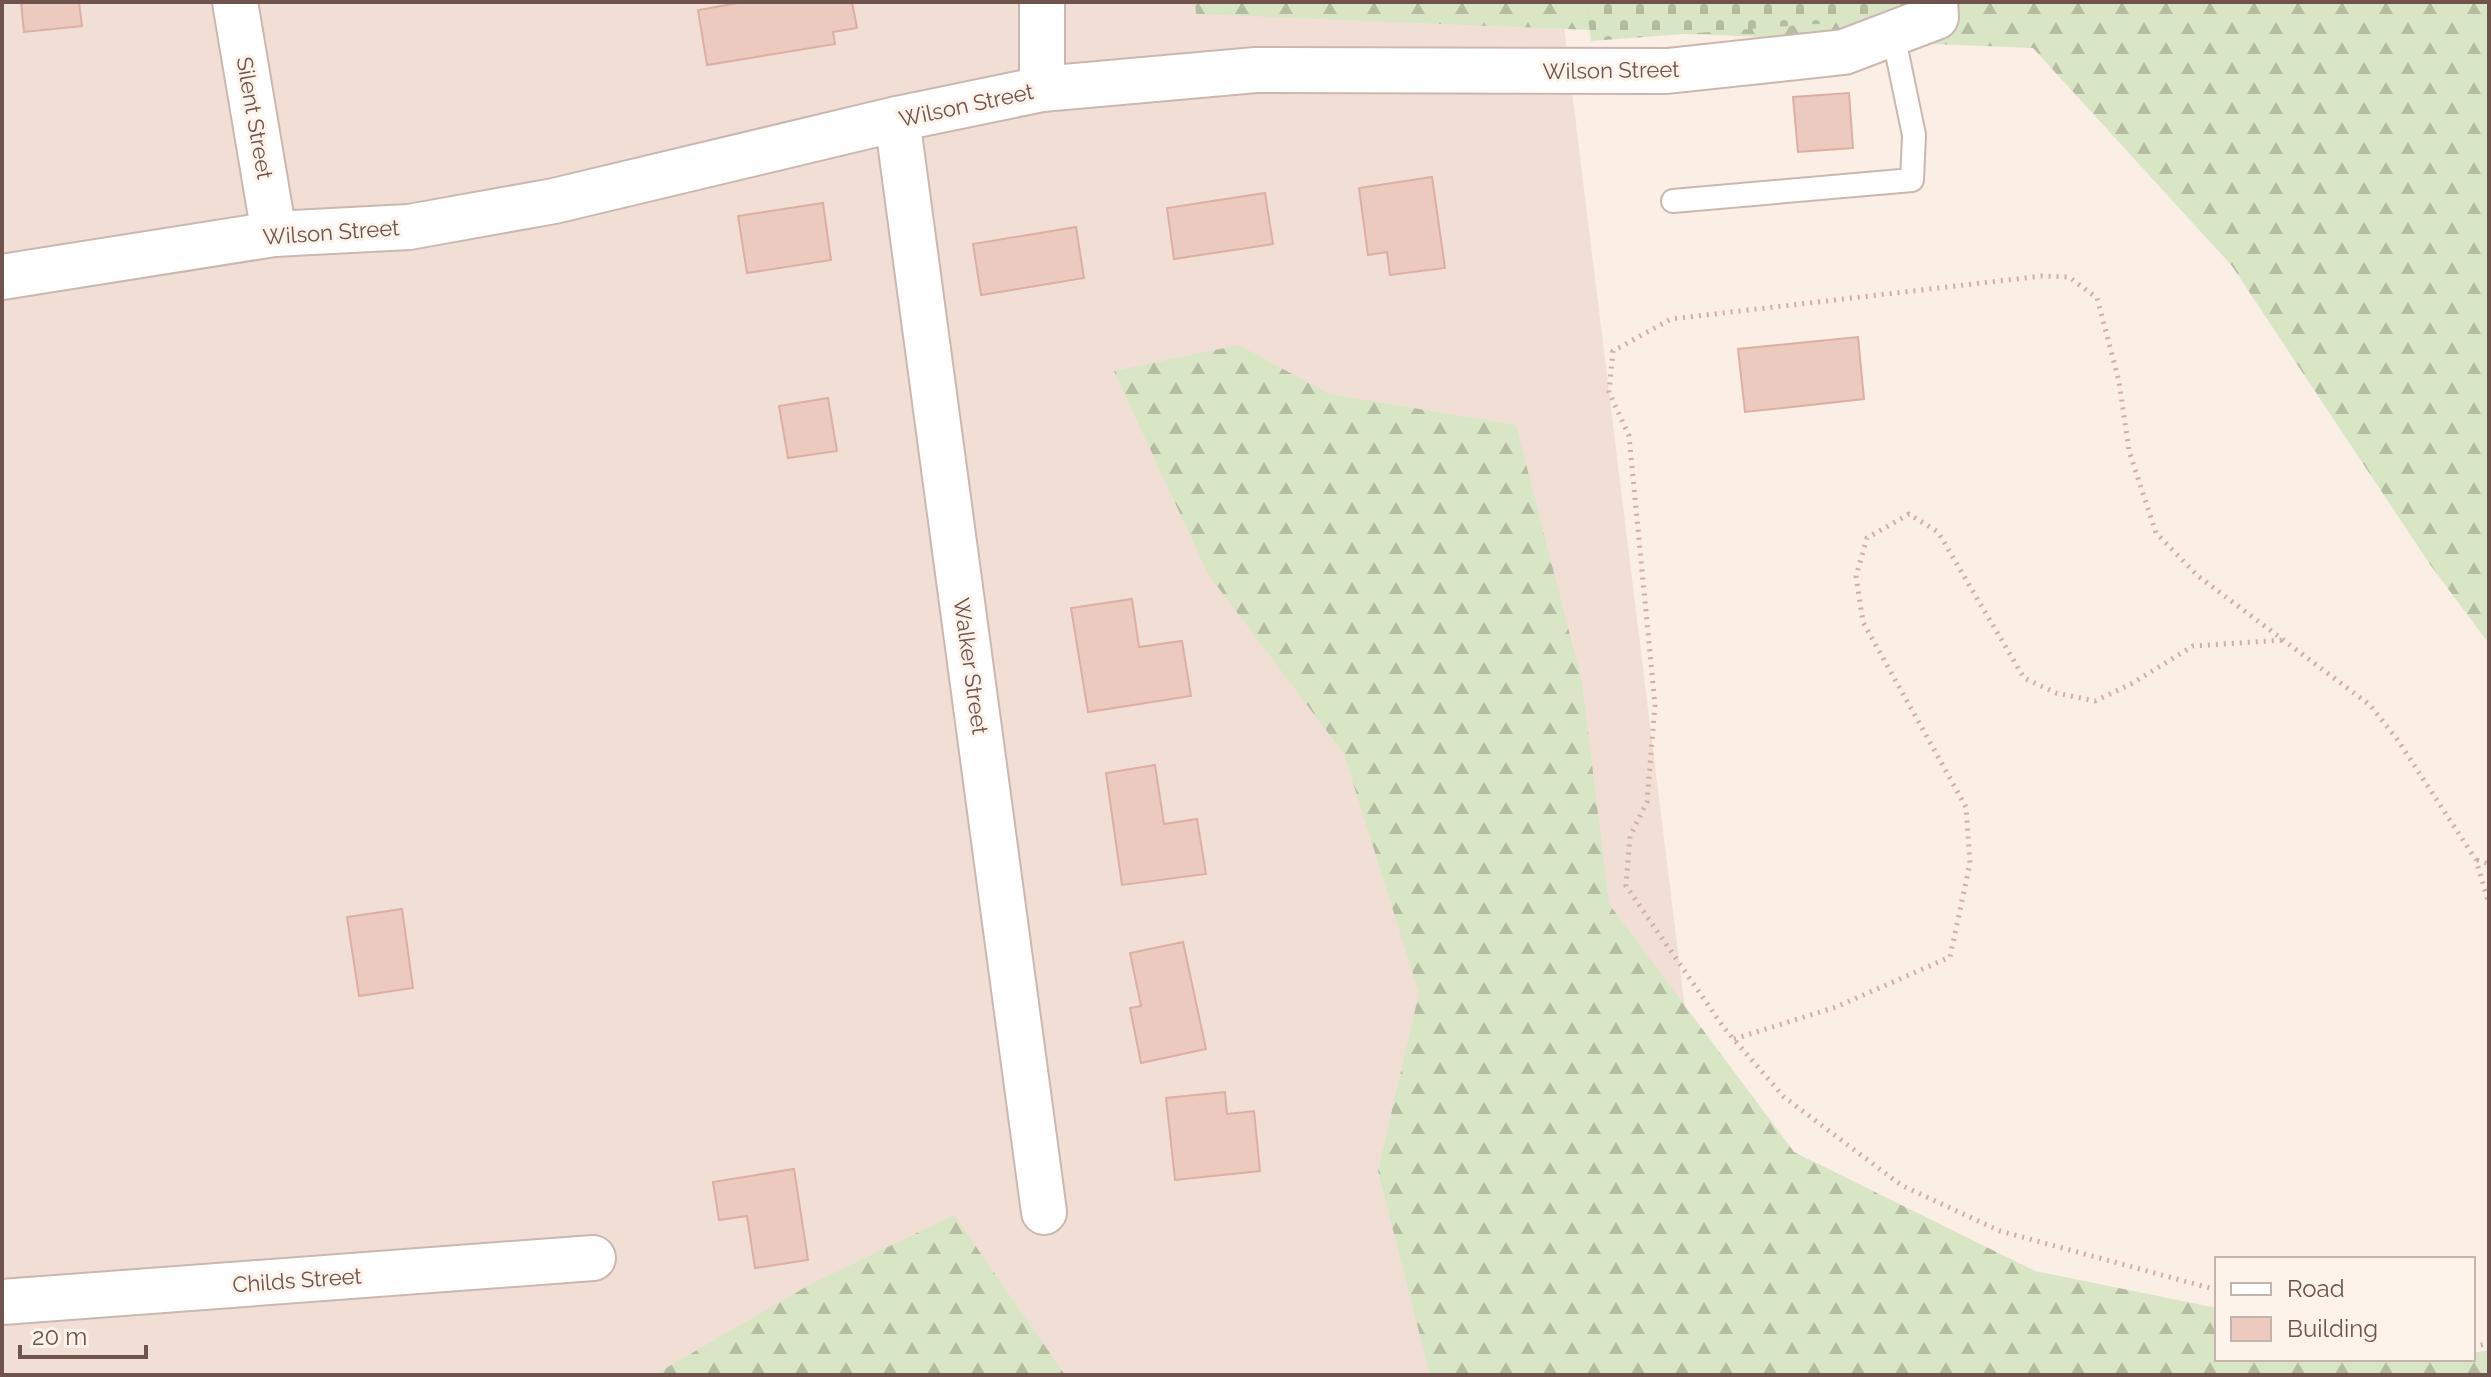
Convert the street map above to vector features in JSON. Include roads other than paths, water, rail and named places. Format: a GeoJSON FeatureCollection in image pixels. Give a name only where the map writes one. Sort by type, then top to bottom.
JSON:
{"type":"FeatureCollection","features":[{"type":"Feature","properties":{"kind":"street","name":"Silent Street"},"geometry":{"type":"LineString","coordinates":[[235,2],[274,234]]}},
{"type":"Feature","properties":{"kind":"street"},"geometry":{"type":"LineString","coordinates":[[1042,2],[1042,89]]}},
{"type":"Feature","properties":{"kind":"street","name":"Wilson Street"},"geometry":{"type":"LineString","coordinates":[[2,277],[274,234],[409,227],[554,201],[897,119],[1042,89],[1256,70],[1667,71],[1844,52],[1893,34],[1935,10]]}},
{"type":"Feature","properties":{"kind":"street","name":"Walker Street"},"geometry":{"type":"LineString","coordinates":[[897,119],[1044,1212]]}},
{"type":"Feature","properties":{"kind":"street","name":"Childs Street"},"geometry":{"type":"LineString","coordinates":[[2,1302],[593,1258]]}},
{"type":"Feature","properties":{"kind":"lane"},"geometry":{"type":"LineString","coordinates":[[1673,201],[1912,180],[1914,135],[1893,34]]}}]}
